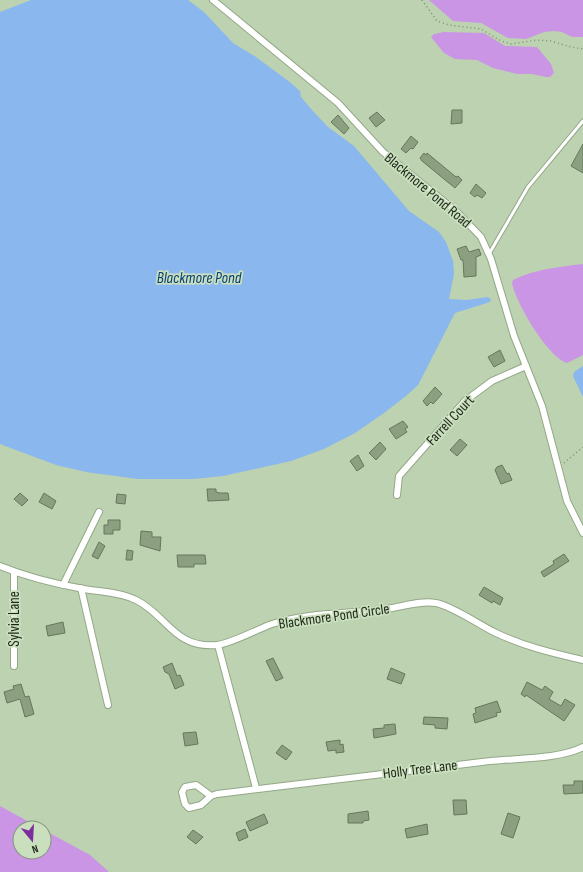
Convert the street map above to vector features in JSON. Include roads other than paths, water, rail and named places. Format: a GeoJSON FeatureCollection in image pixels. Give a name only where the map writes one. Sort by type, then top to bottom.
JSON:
{"type":"FeatureCollection","features":[{"type":"Feature","properties":{"kind":"street","name":"Blackmore Pond Road"},"geometry":{"type":"LineString","coordinates":[[212,0],[338,103],[383,152],[471,224],[481,237],[489,254],[514,336],[550,431],[567,501],[583,533]]}},
{"type":"Feature","properties":{"kind":"street","name":"Farrell Court"},"geometry":{"type":"LineString","coordinates":[[397,495],[400,476],[465,401],[492,381],[526,366]]}},
{"type":"Feature","properties":{"kind":"street"},"geometry":{"type":"LineString","coordinates":[[62,585],[98,512]]}},
{"type":"Feature","properties":{"kind":"street"},"geometry":{"type":"LineString","coordinates":[[0,566],[14,572],[62,585],[129,597],[144,605],[182,639],[218,645],[256,788]]}},
{"type":"Feature","properties":{"kind":"street","name":"Sylvia Lane"},"geometry":{"type":"LineString","coordinates":[[14,572],[14,666]]}},
{"type":"Feature","properties":{"kind":"street"},"geometry":{"type":"LineString","coordinates":[[81,588],[108,705]]}},
{"type":"Feature","properties":{"kind":"street","name":"Blackmore Pond Circle"},"geometry":{"type":"LineString","coordinates":[[218,645],[273,624],[297,618],[386,609],[427,602],[437,603],[529,647],[583,660]]}},
{"type":"Feature","properties":{"kind":"street","name":"Holly Tree Lane"},"geometry":{"type":"LineString","coordinates":[[211,796],[196,785],[185,787],[182,792],[185,804],[189,808],[201,805],[211,796],[256,788],[307,784],[482,762],[546,756],[583,747]]}},
{"type":"Feature","properties":{"kind":"lane"},"geometry":{"type":"LineString","coordinates":[[489,254],[528,187],[583,120]]}},
{"type":"Feature","properties":{"kind":"water","name":"Blackmore Pond"},"geometry":{"type":"Polygon","coordinates":[[[31,0],[188,0],[204,12],[233,43],[256,57],[300,91],[301,97],[311,109],[328,127],[354,146],[409,211],[439,232],[446,242],[453,261],[454,274],[449,299],[467,300],[487,297],[491,299],[490,302],[455,313],[418,385],[406,396],[355,433],[324,449],[291,461],[223,476],[193,479],[138,479],[86,472],[56,465],[0,444],[0,12],[31,0]]]}},
{"type":"Feature","properties":{"kind":"water"},"geometry":{"type":"Polygon","coordinates":[[[583,366],[583,397],[573,376],[574,372],[583,366]]]}}]}
